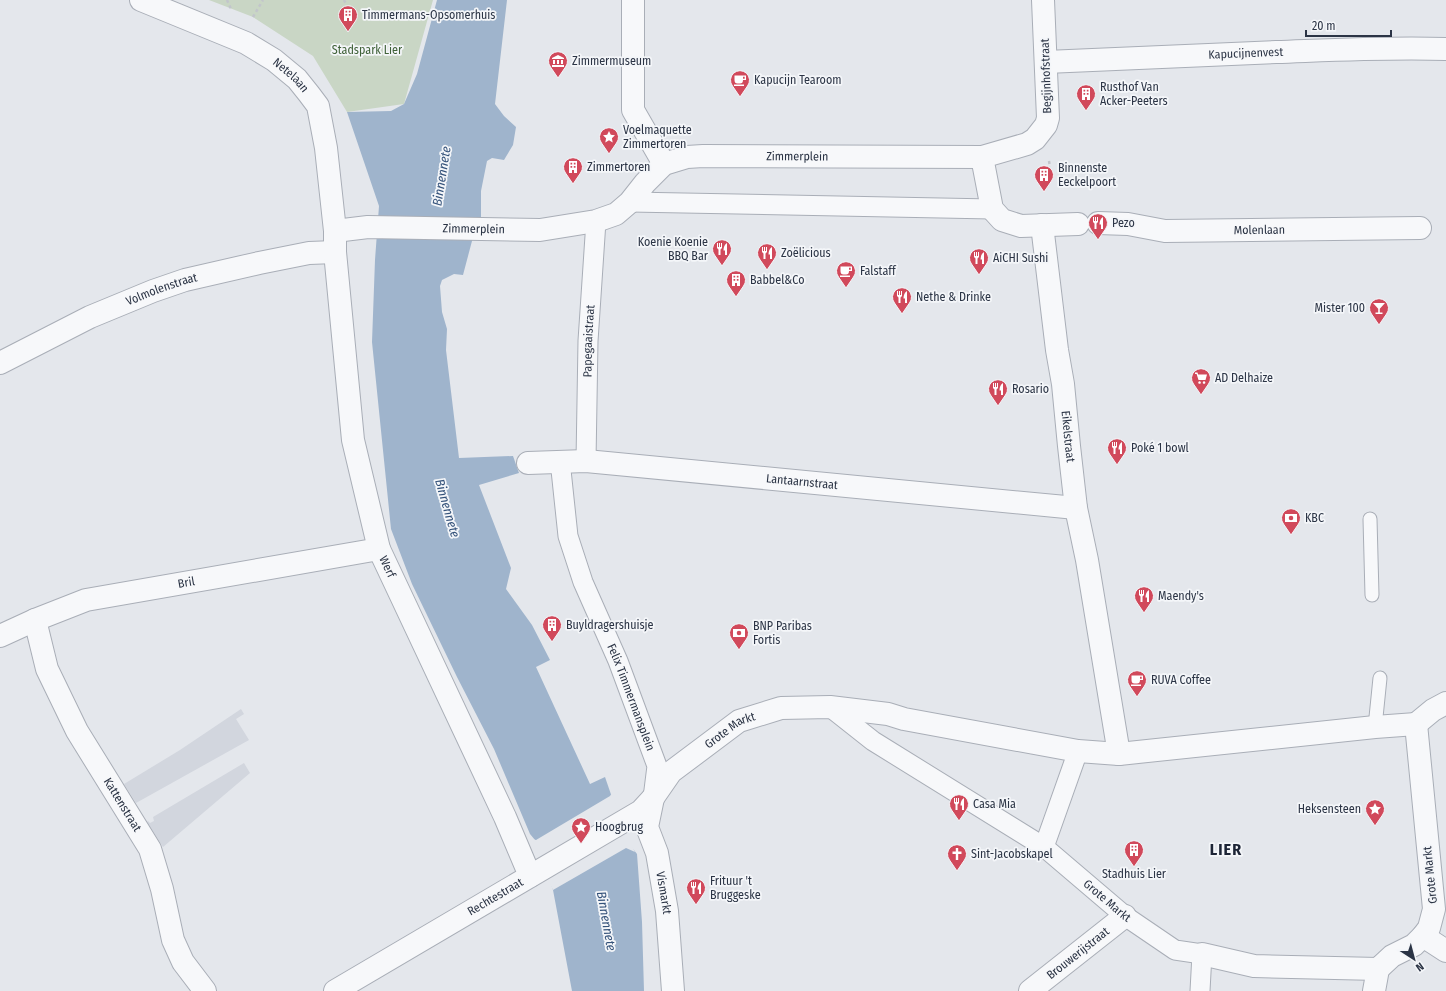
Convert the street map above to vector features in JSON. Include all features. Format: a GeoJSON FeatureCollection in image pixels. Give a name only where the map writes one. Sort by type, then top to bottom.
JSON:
{"type":"FeatureCollection","features":[{"type":"Feature","properties":{"kind":"street","name":"Netelaan"},"geometry":{"type":"LineString","coordinates":[[141,0],[246,43],[274,60],[297,79],[318,106],[326,148],[335,242]]}},
{"type":"Feature","properties":{"kind":"street"},"geometry":{"type":"LineString","coordinates":[[633,0],[633,110],[664,164]]}},
{"type":"Feature","properties":{"kind":"street","name":"Begijnhofstraat"},"geometry":{"type":"LineString","coordinates":[[982,157],[1027,144],[1035,139],[1046,125],[1048,118],[1043,0]]}},
{"type":"Feature","properties":{"kind":"street","name":"Kapucijnenvest"},"geometry":{"type":"LineString","coordinates":[[1046,62],[1409,47],[1446,49]]}},
{"type":"Feature","properties":{"kind":"street","name":"Zimmerplein"},"geometry":{"type":"LineString","coordinates":[[335,242],[368,228],[540,230],[596,221],[616,214],[630,202],[645,183],[664,164],[687,157],[982,157]]}},
{"type":"Feature","properties":{"kind":"street"},"geometry":{"type":"LineString","coordinates":[[982,157],[992,209],[1002,220],[1020,226],[1042,225]]}},
{"type":"Feature","properties":{"kind":"street"},"geometry":{"type":"LineString","coordinates":[[630,202],[992,209]]}},
{"type":"Feature","properties":{"kind":"street","name":"Papegaaistraat"},"geometry":{"type":"LineString","coordinates":[[576,461],[588,341],[596,221]]}},
{"type":"Feature","properties":{"kind":"street","name":"Molenlaan"},"geometry":{"type":"LineString","coordinates":[[1042,225],[1088,223],[1128,224],[1165,230],[1420,228]]}},
{"type":"Feature","properties":{"kind":"street","name":"Eikelstraat"},"geometry":{"type":"LineString","coordinates":[[1042,225],[1055,335],[1063,384],[1076,508],[1087,560],[1119,754]]}},
{"type":"Feature","properties":{"kind":"street","name":"Volmolenstraat"},"geometry":{"type":"LineString","coordinates":[[0,363],[90,318],[152,290],[185,280],[309,253],[335,242]]}},
{"type":"Feature","properties":{"kind":"street","name":"Werf"},"geometry":{"type":"LineString","coordinates":[[335,242],[353,440],[378,549],[505,817],[537,872]]}},
{"type":"Feature","properties":{"kind":"street","name":"Lantaarnstraat"},"geometry":{"type":"LineString","coordinates":[[528,462],[576,461],[1076,508]]}},
{"type":"Feature","properties":{"kind":"street","name":"Felix Timmermansplein"},"geometry":{"type":"LineString","coordinates":[[576,461],[560,470],[568,536],[583,582],[618,661],[657,766],[653,798]]}},
{"type":"Feature","properties":{"kind":"street","name":"Bril"},"geometry":{"type":"LineString","coordinates":[[0,636],[35,620],[86,600],[378,549]]}},
{"type":"Feature","properties":{"kind":"street","name":"Kattenstraat"},"geometry":{"type":"LineString","coordinates":[[35,620],[47,669],[77,731],[150,849],[162,889],[173,940],[183,962],[205,991]]}},
{"type":"Feature","properties":{"kind":"street"},"geometry":{"type":"LineString","coordinates":[[1416,724],[1433,710],[1446,703]]}},
{"type":"Feature","properties":{"kind":"street","name":"Grote Markt"},"geometry":{"type":"LineString","coordinates":[[653,798],[671,772],[739,721],[780,708],[830,707],[888,714],[904,719],[1078,751],[1119,754],[1375,726],[1416,724],[1434,909],[1429,928],[1424,936]]}},
{"type":"Feature","properties":{"kind":"street","name":"Grote Markt"},"geometry":{"type":"LineString","coordinates":[[830,707],[874,741],[1044,847],[1125,916],[1176,950],[1202,954],[1254,966],[1378,969]]}},
{"type":"Feature","properties":{"kind":"street"},"geometry":{"type":"LineString","coordinates":[[1044,847],[1078,751]]}},
{"type":"Feature","properties":{"kind":"street","name":"Rechtestraat"},"geometry":{"type":"LineString","coordinates":[[335,991],[641,811],[653,798]]}},
{"type":"Feature","properties":{"kind":"street","name":"Vismarkt"},"geometry":{"type":"LineString","coordinates":[[653,798],[647,827],[657,853],[666,911],[673,991]]}},
{"type":"Feature","properties":{"kind":"street","name":"Brouwerijstraat"},"geometry":{"type":"LineString","coordinates":[[1030,991],[1125,916]]}},
{"type":"Feature","properties":{"kind":"street"},"geometry":{"type":"LineString","coordinates":[[1374,991],[1378,969],[1392,956],[1414,944],[1424,936],[1446,951]]}},
{"type":"Feature","properties":{"kind":"street"},"geometry":{"type":"LineString","coordinates":[[1200,991],[1202,954]]}},
{"type":"Feature","properties":{"kind":"lane"},"geometry":{"type":"LineString","coordinates":[[1370,519],[1372,595]]}},
{"type":"Feature","properties":{"kind":"lane"},"geometry":{"type":"LineString","coordinates":[[1375,726],[1380,678]]}},
{"type":"Feature","properties":{"kind":"path"},"geometry":{"type":"LineString","coordinates":[[227,0],[232,9]]}},
{"type":"Feature","properties":{"kind":"path"},"geometry":{"type":"LineString","coordinates":[[252,17],[263,0]]}},
{"type":"Feature","properties":{"kind":"path"},"geometry":{"type":"LineString","coordinates":[[344,0],[354,20]]}},
{"type":"Feature","properties":{"kind":"shaded area"},"geometry":{"type":"Polygon","coordinates":[[[241,709],[244,714],[236,719],[249,740],[136,803],[124,784],[180,750],[241,709]]]}},
{"type":"Feature","properties":{"kind":"shaded area"},"geometry":{"type":"Polygon","coordinates":[[[244,763],[250,773],[163,847],[147,822],[148,821],[150,823],[154,821],[153,817],[244,763]]]}},
{"type":"Feature","properties":{"kind":"green space","name":"Stadspark Lier"},"geometry":{"type":"Polygon","coordinates":[[[209,0],[433,0],[404,104],[347,112],[313,56],[253,17],[209,0]]]}},
{"type":"Feature","properties":{"kind":"water","name":"Binnennete"},"geometry":{"type":"Polygon","coordinates":[[[437,0],[507,0],[495,104],[504,116],[516,127],[513,145],[504,160],[492,158],[487,161],[481,191],[481,217],[472,241],[463,275],[454,274],[442,280],[440,286],[442,312],[447,329],[446,350],[459,458],[513,456],[519,473],[479,485],[511,568],[506,589],[532,625],[550,660],[536,667],[590,784],[605,777],[627,841],[637,854],[642,922],[644,991],[572,991],[553,890],[535,840],[530,834],[494,749],[412,584],[391,529],[372,342],[375,260],[379,206],[347,112],[391,111],[404,104],[417,74],[437,0]]]}},
{"type":"Feature","properties":{"kind":"pier","name":"Hoogbrug"},"geometry":{"type":"Polygon","coordinates":[[[612,793],[629,840],[635,852],[626,848],[553,890],[545,874],[532,839],[536,840],[610,796],[612,793]]]}},
{"type":"Feature","properties":{"kind":"place","name":"Timmermans-Opsomerhuis"},"geometry":{"type":"Point","coordinates":[348,32]}},
{"type":"Feature","properties":{"kind":"place","name":"Zimmermuseum"},"geometry":{"type":"Point","coordinates":[558,78]}},
{"type":"Feature","properties":{"kind":"place","name":"Kapucijn Tearoom"},"geometry":{"type":"Point","coordinates":[740,97]}},
{"type":"Feature","properties":{"kind":"place","name":"Rusthof Van Acker-Peeters"},"geometry":{"type":"Point","coordinates":[1086,111]}},
{"type":"Feature","properties":{"kind":"place","name":"Voelmaquette Zimmertoren"},"geometry":{"type":"Point","coordinates":[609,154]}},
{"type":"Feature","properties":{"kind":"place","name":"Zimmertoren"},"geometry":{"type":"Point","coordinates":[573,184]}},
{"type":"Feature","properties":{"kind":"place","name":"Binnenste Eeckelpoort"},"geometry":{"type":"Point","coordinates":[1044,192]}},
{"type":"Feature","properties":{"kind":"place","name":"Pezo"},"geometry":{"type":"Point","coordinates":[1098,240]}},
{"type":"Feature","properties":{"kind":"place","name":"Koenie Koenie BBQ Bar"},"geometry":{"type":"Point","coordinates":[722,266]}},
{"type":"Feature","properties":{"kind":"place","name":"Zoëlicious"},"geometry":{"type":"Point","coordinates":[767,270]}},
{"type":"Feature","properties":{"kind":"place","name":"AiCHI Sushi"},"geometry":{"type":"Point","coordinates":[979,275]}},
{"type":"Feature","properties":{"kind":"place","name":"Falstaff"},"geometry":{"type":"Point","coordinates":[846,288]}},
{"type":"Feature","properties":{"kind":"place","name":"Babbel&Co"},"geometry":{"type":"Point","coordinates":[736,297]}},
{"type":"Feature","properties":{"kind":"place","name":"Nethe & Drinke"},"geometry":{"type":"Point","coordinates":[902,314]}},
{"type":"Feature","properties":{"kind":"place","name":"Mister 100"},"geometry":{"type":"Point","coordinates":[1379,325]}},
{"type":"Feature","properties":{"kind":"place","name":"AD Delhaize"},"geometry":{"type":"Point","coordinates":[1201,395]}},
{"type":"Feature","properties":{"kind":"place","name":"Rosario"},"geometry":{"type":"Point","coordinates":[998,406]}},
{"type":"Feature","properties":{"kind":"place","name":"Poké 1 bowl"},"geometry":{"type":"Point","coordinates":[1117,465]}},
{"type":"Feature","properties":{"kind":"place","name":"KBC"},"geometry":{"type":"Point","coordinates":[1291,535]}},
{"type":"Feature","properties":{"kind":"place","name":"Maendy's"},"geometry":{"type":"Point","coordinates":[1144,613]}},
{"type":"Feature","properties":{"kind":"place","name":"Buyldragershuisje"},"geometry":{"type":"Point","coordinates":[552,642]}},
{"type":"Feature","properties":{"kind":"place","name":"BNP Paribas Fortis"},"geometry":{"type":"Point","coordinates":[739,650]}},
{"type":"Feature","properties":{"kind":"place","name":"RUVA Coffee"},"geometry":{"type":"Point","coordinates":[1137,697]}},
{"type":"Feature","properties":{"kind":"place","name":"Casa Mia"},"geometry":{"type":"Point","coordinates":[959,821]}},
{"type":"Feature","properties":{"kind":"place","name":"Heksensteen"},"geometry":{"type":"Point","coordinates":[1375,826]}},
{"type":"Feature","properties":{"kind":"place","name":"Hoogbrug"},"geometry":{"type":"Point","coordinates":[581,844]}},
{"type":"Feature","properties":{"kind":"place","name":"Stadhuis Lier"},"geometry":{"type":"Point","coordinates":[1134,867]}},
{"type":"Feature","properties":{"kind":"place","name":"Sint-Jacobskapel"},"geometry":{"type":"Point","coordinates":[957,871]}},
{"type":"Feature","properties":{"kind":"place","name":"Frituur 't Bruggeske"},"geometry":{"type":"Point","coordinates":[696,905]}},
{"type":"Feature","properties":{"kind":"district","name":"LIER"},"geometry":{"type":"Point","coordinates":[1226,849]}}]}
